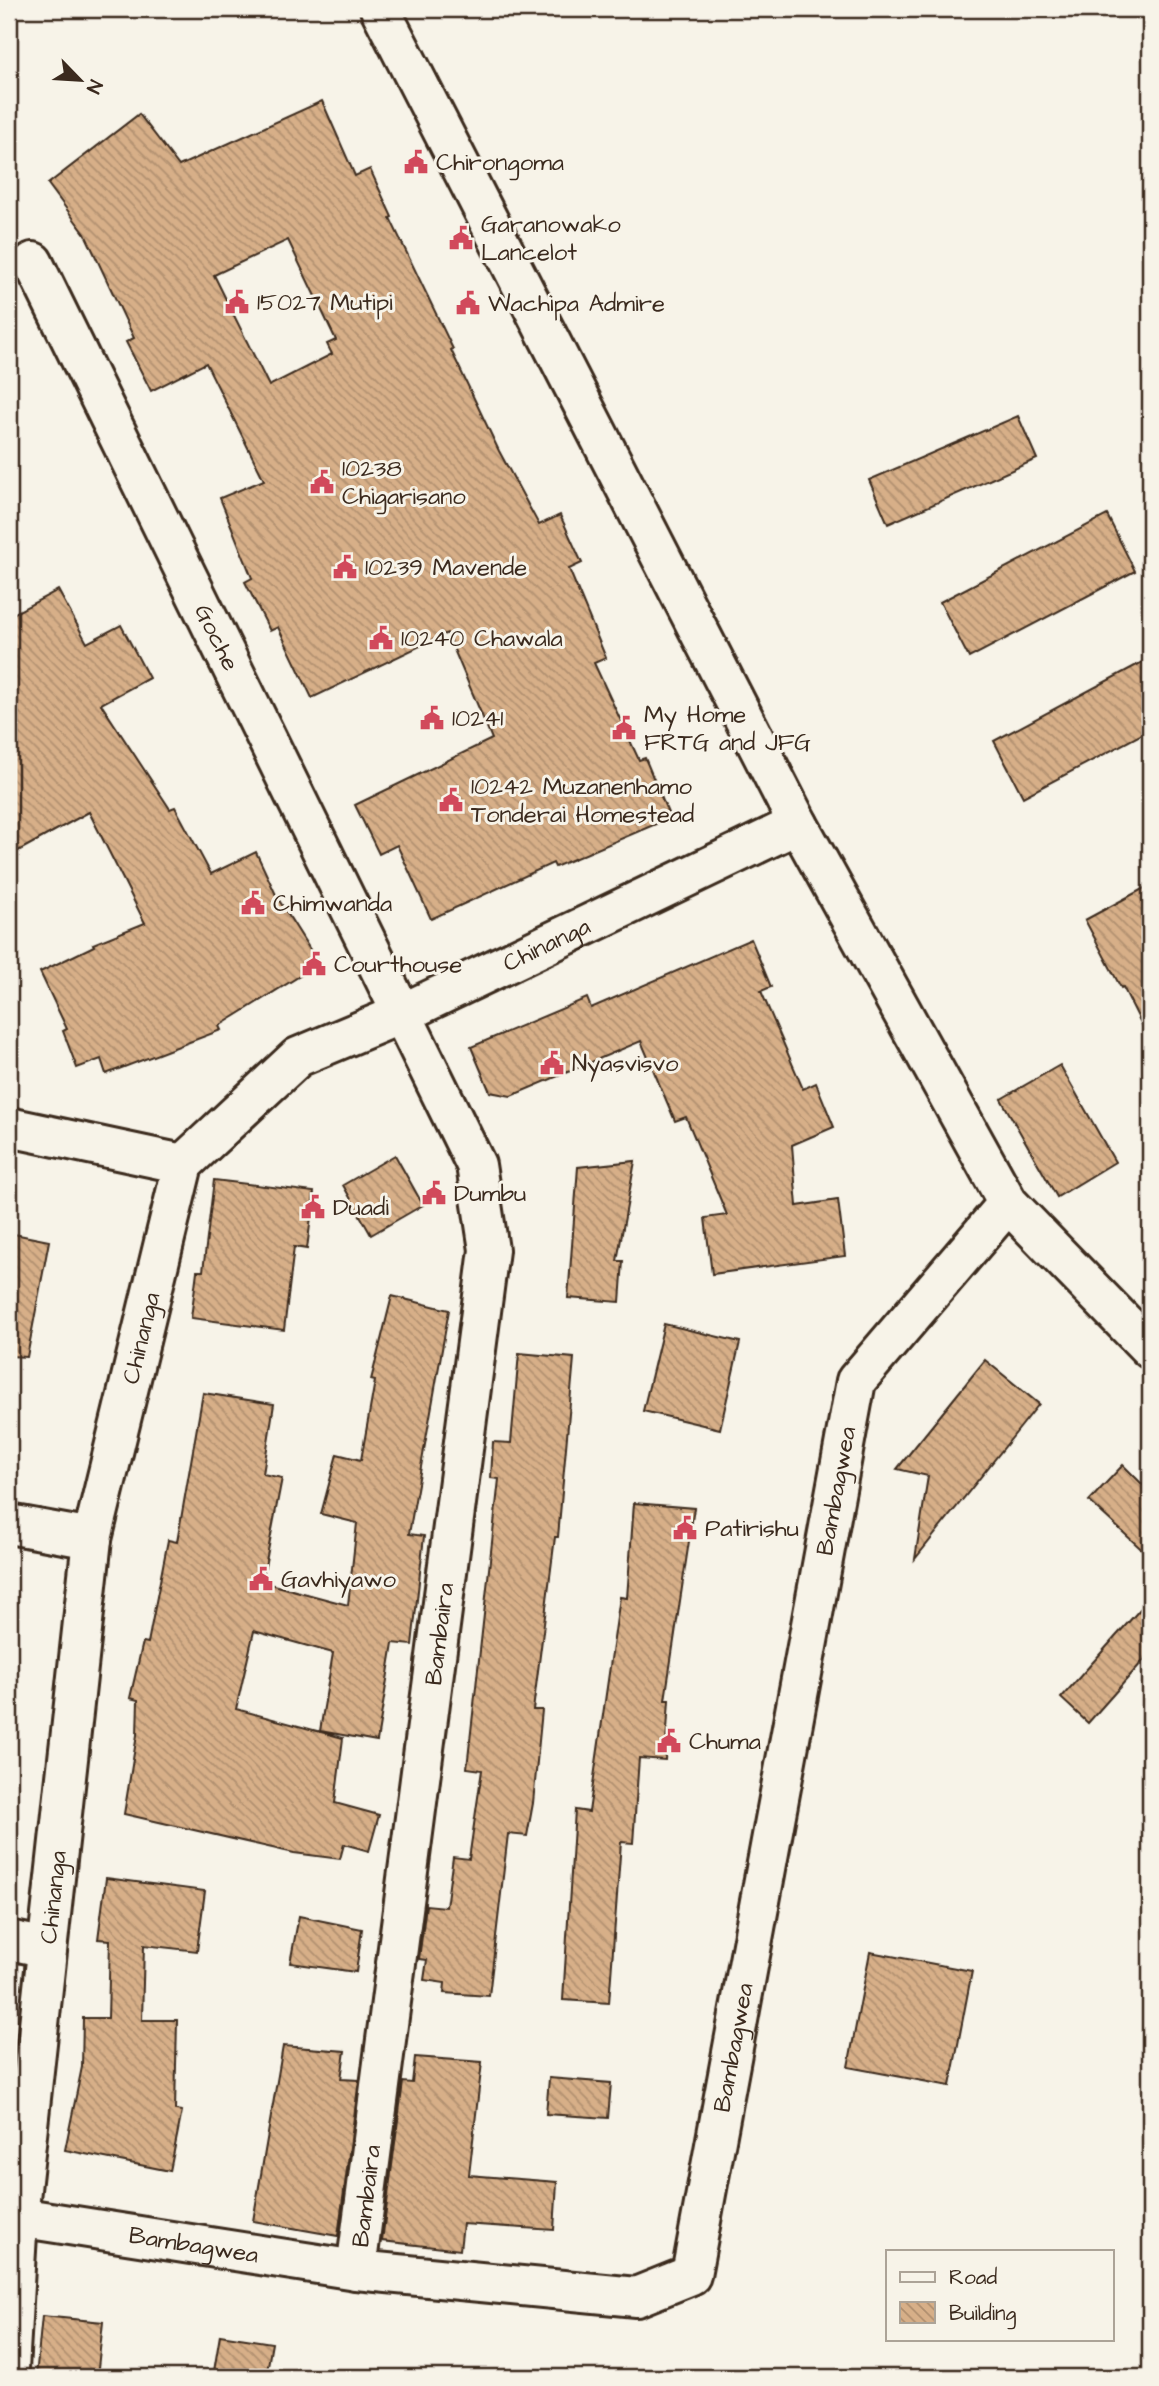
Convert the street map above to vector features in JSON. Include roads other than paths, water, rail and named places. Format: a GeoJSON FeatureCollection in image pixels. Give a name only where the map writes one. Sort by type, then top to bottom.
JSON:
{"type":"FeatureCollection","features":[{"type":"Feature","properties":{"kind":"street"},"geometry":{"type":"LineString","coordinates":[[380,9],[798,824],[1009,1203],[1150,1349]]}},
{"type":"Feature","properties":{"kind":"street","name":"Goche"},"geometry":{"type":"LineString","coordinates":[[33,262],[401,1014]]}},
{"type":"Feature","properties":{"kind":"street","name":"Chinanga"},"geometry":{"type":"LineString","coordinates":[[9,2369],[18,2217],[92,1539],[183,1164],[298,1057],[401,1014],[798,824]]}},
{"type":"Feature","properties":{"kind":"street","name":"Bambaira"},"geometry":{"type":"LineString","coordinates":[[356,2270],[489,1250],[476,1165],[401,1014]]}},
{"type":"Feature","properties":{"kind":"street"},"geometry":{"type":"LineString","coordinates":[[9,1127],[183,1164]]}},
{"type":"Feature","properties":{"kind":"street","name":"Bambagwea"},"geometry":{"type":"LineString","coordinates":[[18,2217],[356,2270],[636,2297],[691,2275],[856,1381],[1009,1203]]}},
{"type":"Feature","properties":{"kind":"street"},"geometry":{"type":"LineString","coordinates":[[9,1524],[92,1539]]}},
{"type":"Feature","properties":{"kind":"street"},"geometry":{"type":"LineString","coordinates":[[9,1940],[47,1948]]}},
{"type":"Feature","properties":{"kind":"place","name":"Chirongoma"},"geometry":{"type":"Point","coordinates":[416,162]}},
{"type":"Feature","properties":{"kind":"place","name":"Garanowako Lancelot"},"geometry":{"type":"Point","coordinates":[461,238]}},
{"type":"Feature","properties":{"kind":"place","name":"15027 Mutipi"},"geometry":{"type":"Point","coordinates":[237,302]}},
{"type":"Feature","properties":{"kind":"place","name":"Wachipa Admire"},"geometry":{"type":"Point","coordinates":[468,303]}},
{"type":"Feature","properties":{"kind":"place","name":"10238 Chigarisano"},"geometry":{"type":"Point","coordinates":[322,482]}},
{"type":"Feature","properties":{"kind":"place","name":"10239 Mavende"},"geometry":{"type":"Point","coordinates":[345,567]}},
{"type":"Feature","properties":{"kind":"place","name":"10240 Chawala"},"geometry":{"type":"Point","coordinates":[381,638]}},
{"type":"Feature","properties":{"kind":"place","name":"10241"},"geometry":{"type":"Point","coordinates":[432,718]}},
{"type":"Feature","properties":{"kind":"place","name":"My Home FRTG and JFG"},"geometry":{"type":"Point","coordinates":[624,728]}},
{"type":"Feature","properties":{"kind":"place","name":"10242 Muzanenhamo Tonderai Homestead"},"geometry":{"type":"Point","coordinates":[451,800]}},
{"type":"Feature","properties":{"kind":"place","name":"Chimwanda"},"geometry":{"type":"Point","coordinates":[253,903]}},
{"type":"Feature","properties":{"kind":"place","name":"Courthouse"},"geometry":{"type":"Point","coordinates":[314,964]}},
{"type":"Feature","properties":{"kind":"place","name":"Nyasvisvo"},"geometry":{"type":"Point","coordinates":[552,1063]}},
{"type":"Feature","properties":{"kind":"place","name":"Dumbu"},"geometry":{"type":"Point","coordinates":[434,1193]}},
{"type":"Feature","properties":{"kind":"place","name":"Duadi"},"geometry":{"type":"Point","coordinates":[313,1207]}},
{"type":"Feature","properties":{"kind":"place","name":"Patirishu"},"geometry":{"type":"Point","coordinates":[685,1528]}},
{"type":"Feature","properties":{"kind":"place","name":"Gavhiyawo"},"geometry":{"type":"Point","coordinates":[261,1579]}},
{"type":"Feature","properties":{"kind":"place","name":"Chuma"},"geometry":{"type":"Point","coordinates":[669,1741]}}]}
